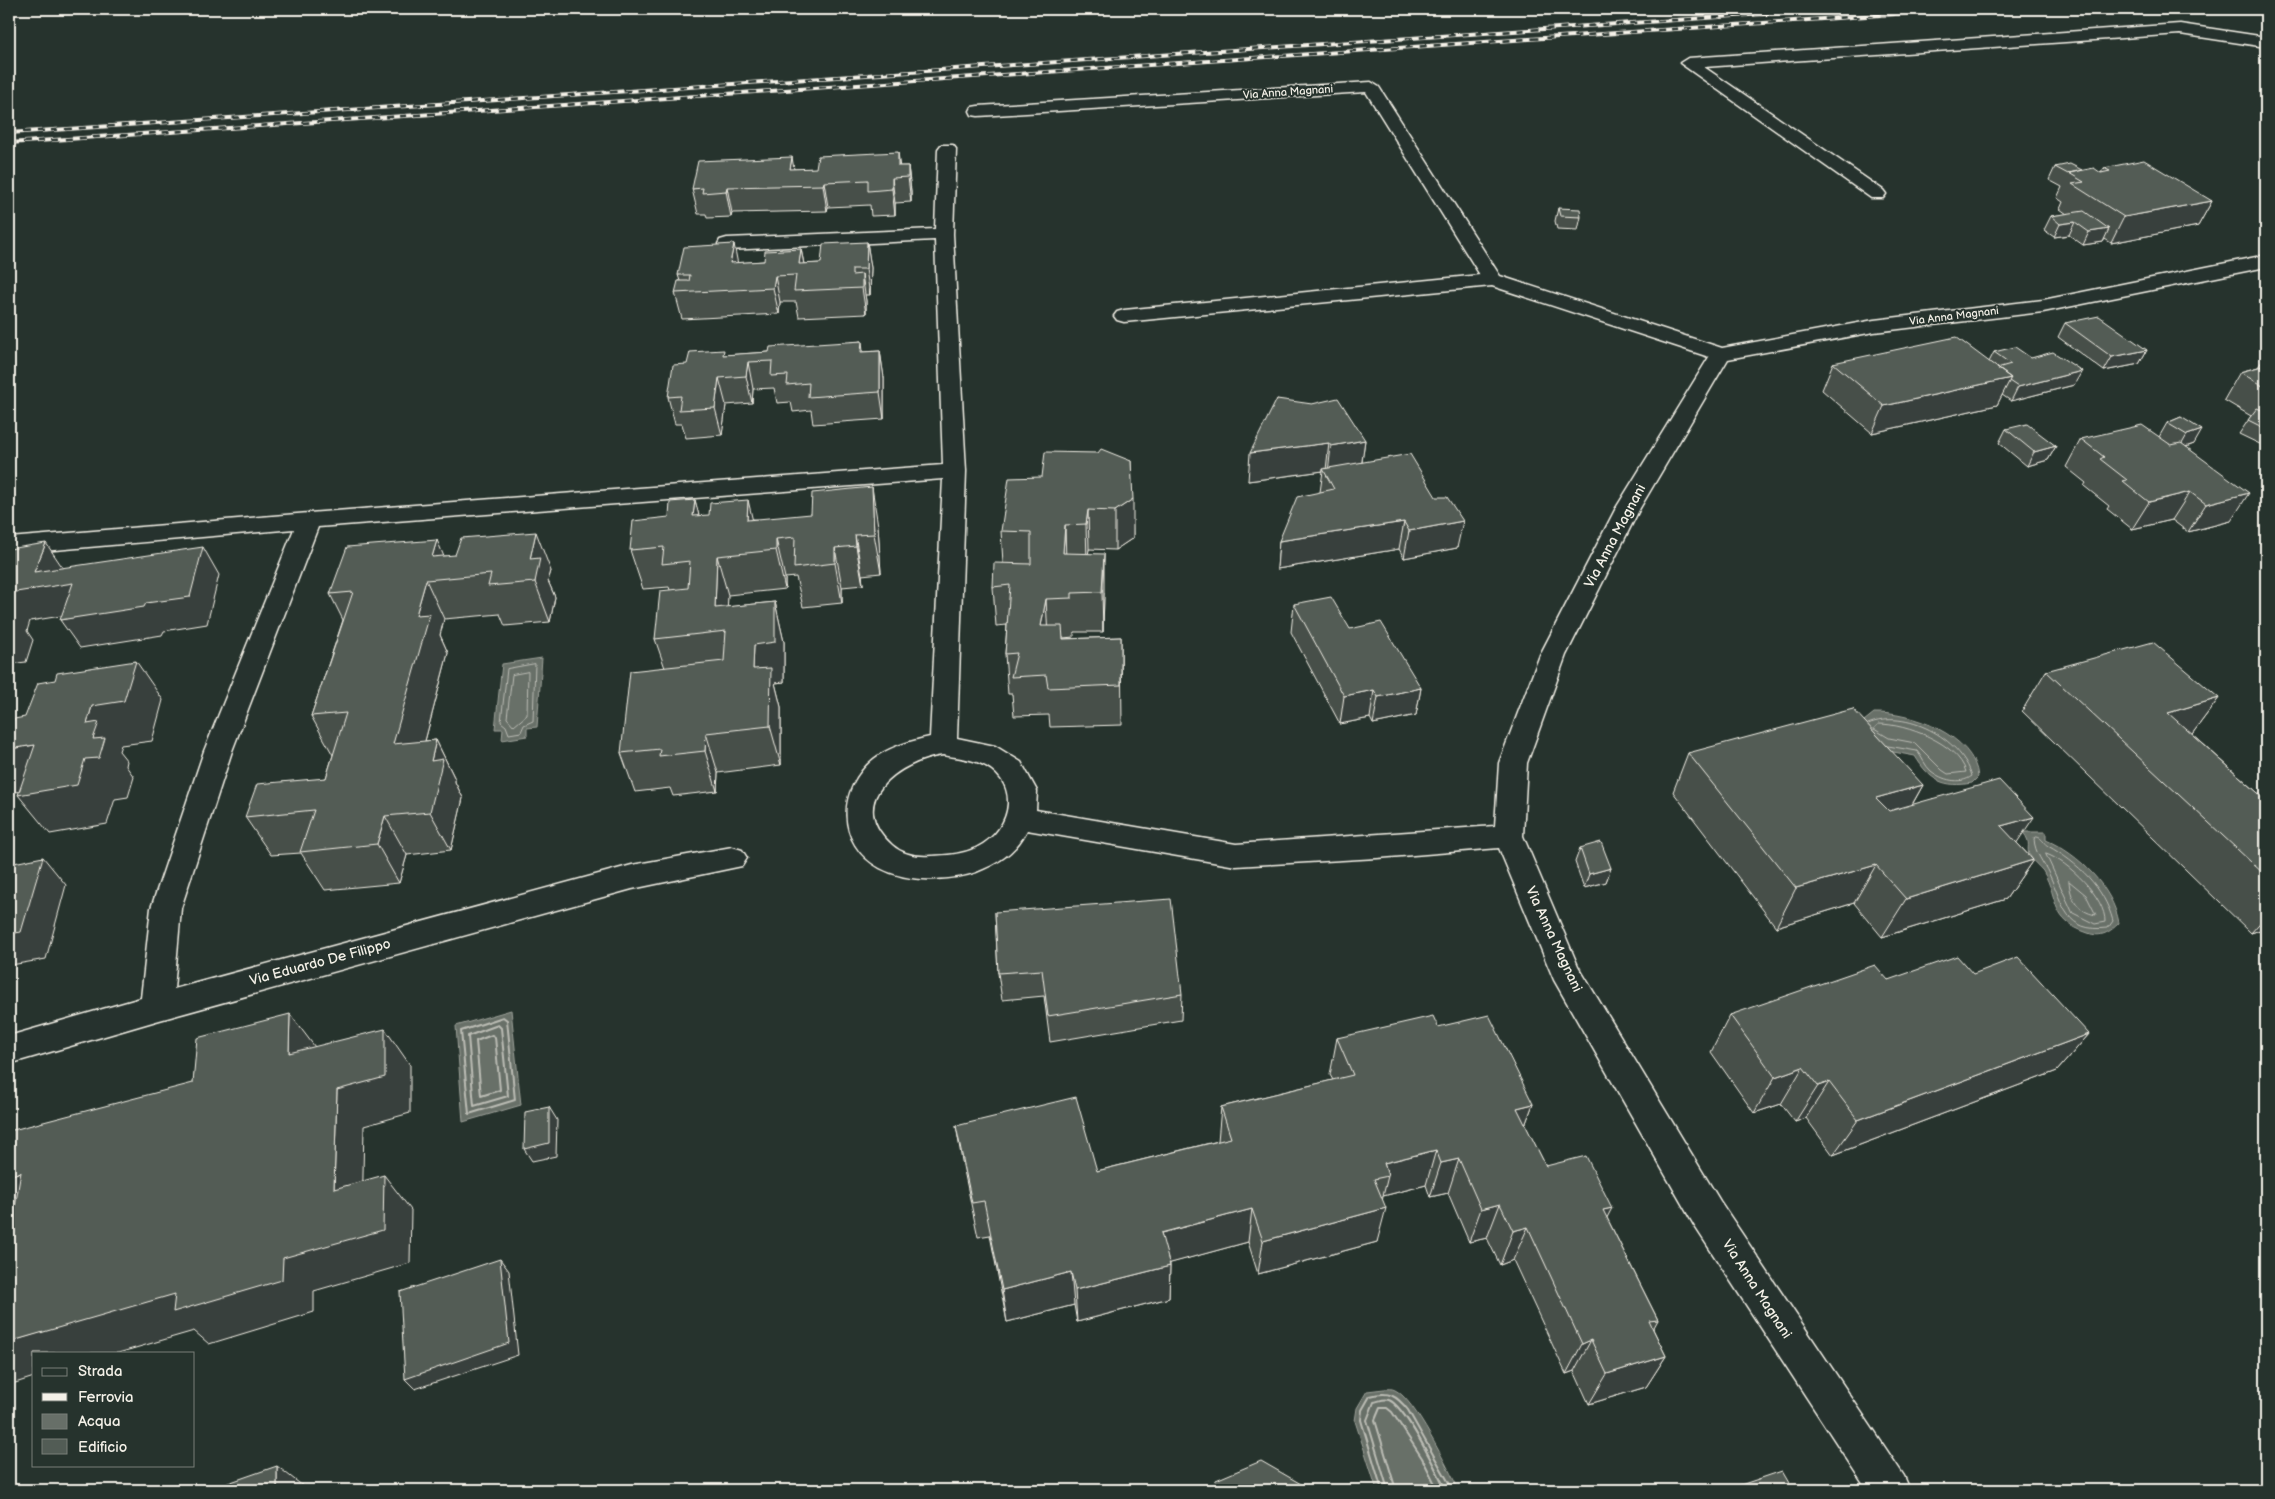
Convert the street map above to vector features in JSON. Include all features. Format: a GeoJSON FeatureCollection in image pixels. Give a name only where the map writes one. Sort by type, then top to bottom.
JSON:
{"type":"FeatureCollection","features":[{"type":"Feature","properties":{"kind":"street"},"geometry":{"type":"LineString","coordinates":[[1877,194],[1688,63],[2180,29],[2266,42]]}},
{"type":"Feature","properties":{"kind":"street","name":"Via Anna Magnani"},"geometry":{"type":"LineString","coordinates":[[978,111],[1371,87],[1493,280]]}},
{"type":"Feature","properties":{"kind":"street"},"geometry":{"type":"LineString","coordinates":[[943,745],[955,471],[944,234],[947,149]]}},
{"type":"Feature","properties":{"kind":"street"},"geometry":{"type":"LineString","coordinates":[[727,244],[944,234]]}},
{"type":"Feature","properties":{"kind":"street","name":"Via Anna Magnani"},"geometry":{"type":"LineString","coordinates":[[1124,316],[1493,280],[1721,354],[1874,326],[2043,306],[2266,262]]}},
{"type":"Feature","properties":{"kind":"street","name":"Via Anna Magnani"},"geometry":{"type":"LineString","coordinates":[[1721,354],[1628,508],[1553,655],[1513,763],[1509,836],[1565,970],[1707,1213],[1890,1490]]}},
{"type":"Feature","properties":{"kind":"street"},"geometry":{"type":"LineString","coordinates":[[9,546],[309,520],[955,471]]}},
{"type":"Feature","properties":{"kind":"street"},"geometry":{"type":"LineString","coordinates":[[156,1007],[166,908],[218,751],[309,520]]}},
{"type":"Feature","properties":{"kind":"street"},"geometry":{"type":"LineString","coordinates":[[943,745],[967,746],[990,753],[1007,765],[1019,780],[1024,799],[1021,818],[1010,838],[990,854],[964,865],[936,870],[908,867],[885,857],[868,842],[860,823],[859,804],[865,786],[879,770],[897,757],[919,748],[943,745]]}},
{"type":"Feature","properties":{"kind":"street"},"geometry":{"type":"LineString","coordinates":[[1021,818],[1236,855],[1377,847],[1509,836]]}},
{"type":"Feature","properties":{"kind":"street","name":"Via Eduardo De Filippo"},"geometry":{"type":"LineString","coordinates":[[9,1050],[156,1007],[632,877],[732,858]]}},
{"type":"Feature","properties":{"kind":"water"},"geometry":{"type":"Polygon","coordinates":[[[542,658],[537,727],[527,728],[527,736],[502,740],[503,729],[495,729],[502,664],[542,658]]]}},
{"type":"Feature","properties":{"kind":"water"},"geometry":{"type":"Polygon","coordinates":[[[1874,713],[1905,717],[1922,722],[1953,738],[1966,749],[1974,762],[1978,777],[1972,783],[1953,784],[1939,781],[1926,771],[1915,756],[1888,751],[1860,729],[1864,721],[1874,713]]]}},
{"type":"Feature","properties":{"kind":"water"},"geometry":{"type":"Polygon","coordinates":[[[2023,832],[2046,832],[2046,840],[2082,863],[2110,897],[2119,923],[2109,931],[2097,935],[2076,928],[2067,922],[2057,908],[2043,871],[2030,856],[2028,840],[2023,832]]]}},
{"type":"Feature","properties":{"kind":"water"},"geometry":{"type":"Polygon","coordinates":[[[511,1010],[521,1105],[463,1122],[456,1026],[511,1010]]]}},
{"type":"Feature","properties":{"kind":"water"},"geometry":{"type":"Polygon","coordinates":[[[1395,1390],[1412,1406],[1459,1490],[1377,1490],[1355,1421],[1357,1408],[1367,1391],[1395,1390]]]}},
{"type":"Feature","properties":{"kind":"building"},"geometry":{"type":"Polygon","coordinates":[[[898,152],[898,166],[908,166],[908,177],[892,178],[892,189],[868,191],[868,180],[824,182],[823,185],[727,187],[726,191],[702,193],[703,188],[692,189],[698,161],[792,157],[790,169],[816,168],[818,156],[898,152]]]}},
{"type":"Feature","properties":{"kind":"building"},"geometry":{"type":"Polygon","coordinates":[[[2144,160],[2212,201],[2124,217],[2072,184],[2084,182],[2069,173],[2094,168],[2101,173],[2110,171],[2104,168],[2144,160]]]}},
{"type":"Feature","properties":{"kind":"building"},"geometry":{"type":"Polygon","coordinates":[[[2070,164],[2082,170],[2068,174],[2055,167],[2070,164]]]}},
{"type":"Feature","properties":{"kind":"building"},"geometry":{"type":"Polygon","coordinates":[[[1558,208],[1580,209],[1581,217],[1560,216],[1558,208]]]}},
{"type":"Feature","properties":{"kind":"building"},"geometry":{"type":"Polygon","coordinates":[[[2084,211],[2109,229],[2089,232],[2075,222],[2060,224],[2051,216],[2084,211]]]}},
{"type":"Feature","properties":{"kind":"building"},"geometry":{"type":"Polygon","coordinates":[[[867,242],[866,269],[852,269],[852,275],[862,274],[862,288],[794,291],[796,275],[775,276],[773,288],[675,293],[678,281],[689,281],[690,275],[678,275],[684,247],[734,244],[730,263],[764,261],[765,251],[801,249],[799,264],[821,263],[823,244],[867,242]]]}},
{"type":"Feature","properties":{"kind":"building"},"geometry":{"type":"Polygon","coordinates":[[[2099,316],[2147,350],[2112,357],[2065,323],[2099,316]]]}},
{"type":"Feature","properties":{"kind":"building"},"geometry":{"type":"Polygon","coordinates":[[[1956,337],[2011,378],[1884,406],[1833,363],[1956,337]]]}},
{"type":"Feature","properties":{"kind":"building"},"geometry":{"type":"Polygon","coordinates":[[[862,341],[861,352],[880,351],[880,392],[808,397],[809,383],[787,385],[788,375],[771,376],[772,361],[748,362],[746,376],[719,378],[715,408],[679,410],[681,396],[668,397],[673,365],[687,364],[690,352],[724,350],[723,355],[769,352],[770,347],[862,341]]]}},
{"type":"Feature","properties":{"kind":"building"},"geometry":{"type":"Polygon","coordinates":[[[2015,347],[2031,358],[2053,352],[2082,371],[2018,387],[2009,381],[2011,378],[1997,368],[2011,364],[1994,352],[2015,347]]]}},
{"type":"Feature","properties":{"kind":"building"},"geometry":{"type":"Polygon","coordinates":[[[2266,365],[2266,388],[2240,372],[2266,365]]]}},
{"type":"Feature","properties":{"kind":"building"},"geometry":{"type":"Polygon","coordinates":[[[1338,398],[1365,440],[1331,446],[1329,443],[1250,453],[1277,399],[1312,404],[1338,398]]]}},
{"type":"Feature","properties":{"kind":"building"},"geometry":{"type":"Polygon","coordinates":[[[2257,408],[2266,412],[2266,429],[2248,420],[2257,408]]]}},
{"type":"Feature","properties":{"kind":"building"},"geometry":{"type":"Polygon","coordinates":[[[2181,417],[2202,430],[2187,435],[2167,423],[2181,417]]]}},
{"type":"Feature","properties":{"kind":"building"},"geometry":{"type":"Polygon","coordinates":[[[2027,424],[2056,446],[2034,452],[2006,429],[2027,424]]]}},
{"type":"Feature","properties":{"kind":"building"},"geometry":{"type":"Polygon","coordinates":[[[2142,425],[2171,445],[2181,443],[2249,493],[2206,504],[2190,492],[2149,502],[2123,481],[2127,480],[2100,459],[2104,457],[2081,439],[2142,425]]]}},
{"type":"Feature","properties":{"kind":"building"},"geometry":{"type":"Polygon","coordinates":[[[1101,449],[1131,461],[1133,499],[1115,511],[1088,510],[1086,524],[1065,525],[1063,553],[1104,554],[1102,592],[1072,593],[1072,598],[1046,599],[1041,626],[1062,626],[1063,639],[1121,637],[1121,685],[1048,688],[1046,675],[1011,677],[1017,653],[1005,654],[1010,585],[993,587],[994,563],[1031,564],[1031,532],[1001,531],[1009,478],[1042,477],[1045,452],[1098,453],[1101,449]]]}},
{"type":"Feature","properties":{"kind":"building"},"geometry":{"type":"Polygon","coordinates":[[[1410,454],[1436,497],[1447,497],[1463,521],[1409,531],[1404,522],[1279,541],[1297,497],[1334,489],[1323,469],[1410,454]]]}},
{"type":"Feature","properties":{"kind":"building"},"geometry":{"type":"Polygon","coordinates":[[[872,487],[874,534],[855,535],[856,546],[835,548],[835,563],[794,568],[795,537],[776,539],[776,550],[717,556],[715,608],[775,602],[775,642],[754,645],[753,669],[771,668],[770,726],[706,733],[705,751],[659,756],[660,749],[621,753],[630,671],[724,661],[726,631],[655,639],[660,591],[688,588],[690,561],[662,564],[664,547],[630,550],[633,521],[669,517],[670,502],[695,500],[693,516],[709,515],[710,503],[748,500],[747,520],[811,514],[812,493],[872,487]]]}},
{"type":"Feature","properties":{"kind":"building"},"geometry":{"type":"Polygon","coordinates":[[[536,532],[530,559],[540,558],[535,582],[488,586],[491,574],[426,580],[416,615],[430,614],[393,744],[436,740],[431,761],[443,759],[430,812],[385,816],[377,844],[300,852],[314,810],[245,817],[257,784],[326,778],[346,713],[311,716],[353,592],[330,594],[347,547],[437,540],[432,557],[455,555],[461,538],[536,532]]]}},
{"type":"Feature","properties":{"kind":"building"},"geometry":{"type":"Polygon","coordinates":[[[46,543],[34,572],[203,547],[190,597],[146,603],[144,607],[60,620],[73,583],[10,593],[9,596],[9,549],[46,543]]]}},
{"type":"Feature","properties":{"kind":"building"},"geometry":{"type":"Polygon","coordinates":[[[1331,597],[1350,629],[1381,622],[1421,688],[1378,697],[1374,690],[1344,696],[1294,604],[1331,597]]]}},
{"type":"Feature","properties":{"kind":"building"},"geometry":{"type":"Polygon","coordinates":[[[13,612],[9,624],[9,613],[13,612]]]}},
{"type":"Feature","properties":{"kind":"building"},"geometry":{"type":"Polygon","coordinates":[[[2153,642],[2219,698],[2168,713],[2266,800],[2266,876],[2046,671],[2153,642]]]}},
{"type":"Feature","properties":{"kind":"building"},"geometry":{"type":"Polygon","coordinates":[[[136,661],[124,701],[92,706],[87,724],[99,722],[93,739],[105,738],[99,758],[85,759],[77,785],[18,795],[35,745],[9,749],[9,720],[25,717],[38,683],[55,680],[57,673],[136,661]]]}},
{"type":"Feature","properties":{"kind":"building"},"geometry":{"type":"Polygon","coordinates":[[[1853,709],[1923,785],[1876,798],[1889,811],[1999,780],[2034,817],[2001,826],[2033,860],[1906,899],[1876,865],[1796,888],[1688,753],[1853,709]]]}},
{"type":"Feature","properties":{"kind":"building"},"geometry":{"type":"Polygon","coordinates":[[[1601,842],[1611,868],[1589,874],[1580,848],[1601,842]]]}},
{"type":"Feature","properties":{"kind":"building"},"geometry":{"type":"Polygon","coordinates":[[[43,857],[21,932],[9,934],[9,864],[43,857]]]}},
{"type":"Feature","properties":{"kind":"building"},"geometry":{"type":"Polygon","coordinates":[[[1171,899],[1182,994],[1048,1016],[1042,970],[998,973],[995,912],[1171,899]]]}},
{"type":"Feature","properties":{"kind":"building"},"geometry":{"type":"Polygon","coordinates":[[[1957,956],[1973,974],[2018,957],[2089,1034],[1858,1120],[1829,1082],[1818,1086],[1803,1067],[1775,1077],[1730,1015],[1875,965],[1888,980],[1957,956]]]}},
{"type":"Feature","properties":{"kind":"building"},"geometry":{"type":"Polygon","coordinates":[[[290,1014],[289,1053],[385,1029],[385,1077],[337,1090],[334,1189],[384,1175],[383,1230],[283,1258],[282,1280],[173,1312],[175,1294],[9,1342],[9,1242],[21,1172],[9,1176],[9,1131],[193,1083],[197,1038],[290,1014]]]}},
{"type":"Feature","properties":{"kind":"building"},"geometry":{"type":"Polygon","coordinates":[[[1489,1015],[1533,1104],[1517,1108],[1546,1166],[1586,1156],[1612,1208],[1603,1210],[1658,1320],[1649,1321],[1666,1356],[1607,1374],[1591,1340],[1582,1344],[1528,1227],[1513,1231],[1500,1204],[1481,1209],[1459,1159],[1441,1163],[1436,1150],[1384,1163],[1388,1176],[1374,1179],[1386,1208],[1263,1241],[1252,1209],[1161,1233],[1170,1266],[1075,1290],[1071,1272],[1002,1290],[984,1201],[972,1203],[956,1126],[1076,1097],[1097,1171],[1231,1138],[1221,1107],[1353,1075],[1337,1038],[1433,1016],[1438,1027],[1489,1015]]]}},
{"type":"Feature","properties":{"kind":"building"},"geometry":{"type":"Polygon","coordinates":[[[549,1107],[549,1143],[524,1149],[525,1112],[549,1107]]]}},
{"type":"Feature","properties":{"kind":"building"},"geometry":{"type":"Polygon","coordinates":[[[500,1259],[509,1343],[405,1379],[400,1292],[500,1259]]]}},
{"type":"Feature","properties":{"kind":"building"},"geometry":{"type":"Polygon","coordinates":[[[1261,1461],[1301,1484],[1307,1490],[1213,1490],[1216,1480],[1261,1461]]]}},
{"type":"Feature","properties":{"kind":"building"},"geometry":{"type":"Polygon","coordinates":[[[277,1466],[277,1490],[208,1490],[277,1466]]]}},
{"type":"Feature","properties":{"kind":"building"},"geometry":{"type":"Polygon","coordinates":[[[1782,1471],[1793,1490],[1726,1490],[1782,1471]]]}},
{"type":"Feature","properties":{"kind":"railway"},"geometry":{"type":"LineString","coordinates":[[9,133],[1839,9]]}},
{"type":"Feature","properties":{"kind":"railway"},"geometry":{"type":"LineString","coordinates":[[9,143],[1968,9]]}}]}
